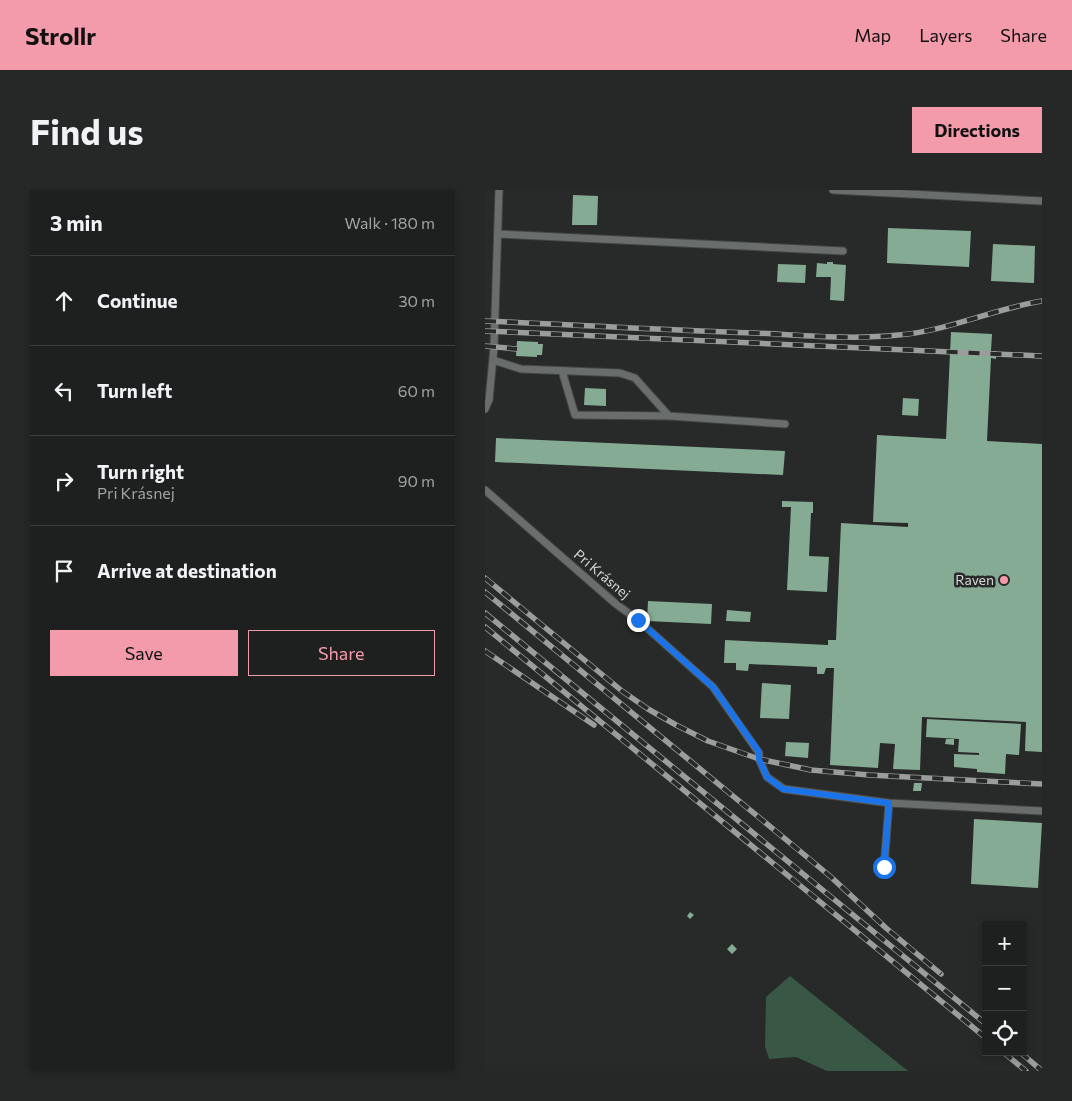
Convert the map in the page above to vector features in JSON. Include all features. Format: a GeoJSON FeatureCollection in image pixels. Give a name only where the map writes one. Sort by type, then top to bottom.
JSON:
{"type":"FeatureCollection","features":[{"type":"Feature","properties":{"kind":"lane"},"geometry":{"type":"LineString","coordinates":[[485,409],[489,400],[493,360],[499,190]]}},
{"type":"Feature","properties":{"kind":"lane"},"geometry":{"type":"LineString","coordinates":[[833,190],[1042,201]]}},
{"type":"Feature","properties":{"kind":"lane"},"geometry":{"type":"LineString","coordinates":[[498,234],[843,251]]}},
{"type":"Feature","properties":{"kind":"lane"},"geometry":{"type":"LineString","coordinates":[[493,360],[521,369],[620,373],[635,378],[669,416]]}},
{"type":"Feature","properties":{"kind":"lane"},"geometry":{"type":"LineString","coordinates":[[562,371],[575,415],[669,416],[785,424]]}},
{"type":"Feature","properties":{"kind":"lane","name":"Pri Krásnej"},"geometry":{"type":"LineString","coordinates":[[485,490],[616,604],[638,620],[713,687],[759,752],[759,759],[767,777],[783,789],[889,803]]}},
{"type":"Feature","properties":{"kind":"lane"},"geometry":{"type":"LineString","coordinates":[[884,867],[889,803],[1042,811]]}},
{"type":"Feature","properties":{"kind":"green space"},"geometry":{"type":"Polygon","coordinates":[[[790,976],[908,1071],[827,1071],[796,1057],[769,1059],[765,1046],[766,997],[790,976]]]}},
{"type":"Feature","properties":{"kind":"building"},"geometry":{"type":"Polygon","coordinates":[[[573,195],[598,196],[597,225],[572,225],[573,195]]]}},
{"type":"Feature","properties":{"kind":"building"},"geometry":{"type":"Polygon","coordinates":[[[888,228],[971,231],[969,267],[887,263],[888,228]]]}},
{"type":"Feature","properties":{"kind":"building"},"geometry":{"type":"Polygon","coordinates":[[[993,244],[1035,246],[1034,283],[991,281],[993,244]]]}},
{"type":"Feature","properties":{"kind":"building"},"geometry":{"type":"Polygon","coordinates":[[[827,262],[846,265],[844,301],[830,300],[831,277],[816,277],[817,263],[827,264],[827,262]]]}},
{"type":"Feature","properties":{"kind":"building"},"geometry":{"type":"Polygon","coordinates":[[[778,264],[806,265],[805,283],[777,282],[778,264]]]}},
{"type":"Feature","properties":{"kind":"building"},"geometry":{"type":"Polygon","coordinates":[[[951,332],[992,334],[991,351],[996,351],[996,359],[991,358],[987,441],[1042,444],[1042,752],[1025,751],[1026,722],[922,717],[920,770],[893,769],[895,744],[880,743],[878,768],[830,765],[834,668],[826,668],[824,674],[817,674],[817,667],[749,664],[748,671],[736,670],[736,663],[724,663],[725,640],[828,645],[828,640],[836,640],[841,523],[908,527],[908,523],[873,522],[877,435],[946,439],[951,332]]]}},
{"type":"Feature","properties":{"kind":"building"},"geometry":{"type":"Polygon","coordinates":[[[517,341],[543,344],[542,355],[537,355],[537,357],[516,356],[517,341]]]}},
{"type":"Feature","properties":{"kind":"building"},"geometry":{"type":"Polygon","coordinates":[[[585,388],[606,389],[606,406],[584,405],[585,388]]]}},
{"type":"Feature","properties":{"kind":"building"},"geometry":{"type":"Polygon","coordinates":[[[903,398],[919,399],[918,416],[902,415],[903,398]]]}},
{"type":"Feature","properties":{"kind":"building"},"geometry":{"type":"Polygon","coordinates":[[[496,438],[785,451],[783,475],[495,462],[496,438]]]}},
{"type":"Feature","properties":{"kind":"building"},"geometry":{"type":"Polygon","coordinates":[[[782,501],[813,502],[809,556],[829,557],[827,592],[787,590],[791,507],[782,507],[782,501]]]}},
{"type":"Feature","properties":{"kind":"building"},"geometry":{"type":"Polygon","coordinates":[[[648,601],[712,604],[711,624],[647,621],[648,601]]]}},
{"type":"Feature","properties":{"kind":"building"},"geometry":{"type":"Polygon","coordinates":[[[727,610],[751,612],[750,622],[726,621],[727,610]]]}},
{"type":"Feature","properties":{"kind":"building"},"geometry":{"type":"Polygon","coordinates":[[[762,683],[791,685],[789,719],[760,718],[762,683]]]}},
{"type":"Feature","properties":{"kind":"building"},"geometry":{"type":"Polygon","coordinates":[[[927,719],[1021,724],[1019,755],[1006,754],[1005,774],[977,772],[977,769],[954,767],[954,754],[979,755],[979,753],[958,752],[959,739],[926,737],[927,719]]]}},
{"type":"Feature","properties":{"kind":"building"},"geometry":{"type":"Polygon","coordinates":[[[946,739],[954,739],[954,745],[945,744],[946,739]]]}},
{"type":"Feature","properties":{"kind":"building"},"geometry":{"type":"Polygon","coordinates":[[[786,742],[809,743],[808,758],[785,756],[786,742]]]}},
{"type":"Feature","properties":{"kind":"building"},"geometry":{"type":"Polygon","coordinates":[[[914,783],[922,783],[921,791],[913,791],[914,783]]]}},
{"type":"Feature","properties":{"kind":"building"},"geometry":{"type":"Polygon","coordinates":[[[974,819],[1042,823],[1038,888],[971,884],[974,819]]]}},
{"type":"Feature","properties":{"kind":"building"},"geometry":{"type":"Polygon","coordinates":[[[690,912],[694,915],[690,919],[687,916],[690,912]]]}},
{"type":"Feature","properties":{"kind":"building"},"geometry":{"type":"Polygon","coordinates":[[[732,944],[737,949],[732,954],[727,949],[732,944]]]}},
{"type":"Feature","properties":{"kind":"railway"},"geometry":{"type":"LineString","coordinates":[[485,321],[826,337],[862,337],[917,333],[1042,301]]}},
{"type":"Feature","properties":{"kind":"railway"},"geometry":{"type":"LineString","coordinates":[[485,331],[1042,356]]}},
{"type":"Feature","properties":{"kind":"railway"},"geometry":{"type":"LineString","coordinates":[[485,346],[517,349]]}},
{"type":"Feature","properties":{"kind":"railway"},"geometry":{"type":"LineString","coordinates":[[485,578],[622,691],[648,709],[708,741],[759,759],[811,770],[1042,784]]}},
{"type":"Feature","properties":{"kind":"railway"},"geometry":{"type":"LineString","coordinates":[[485,592],[831,877],[886,928],[941,974]]}},
{"type":"Feature","properties":{"kind":"railway"},"geometry":{"type":"LineString","coordinates":[[485,613],[982,1021]]}},
{"type":"Feature","properties":{"kind":"railway"},"geometry":{"type":"LineString","coordinates":[[485,627],[982,1035]]}},
{"type":"Feature","properties":{"kind":"railway"},"geometry":{"type":"LineString","coordinates":[[485,651],[594,725]]}},
{"type":"Feature","properties":{"kind":"railway"},"geometry":{"type":"LineString","coordinates":[[1008,1056],[1026,1071]]}},
{"type":"Feature","properties":{"kind":"railway"},"geometry":{"type":"LineString","coordinates":[[1025,1056],[1042,1071]]}},
{"type":"Feature","properties":{"kind":"place","name":"Raven"},"geometry":{"type":"Point","coordinates":[1004,580]}},
{"type":"Feature","properties":{"kind":"route"},"geometry":{"type":"LineString","coordinates":[[638,620],[713,687],[759,752],[759,759],[767,777],[783,789],[889,803],[884,867]]}}]}
